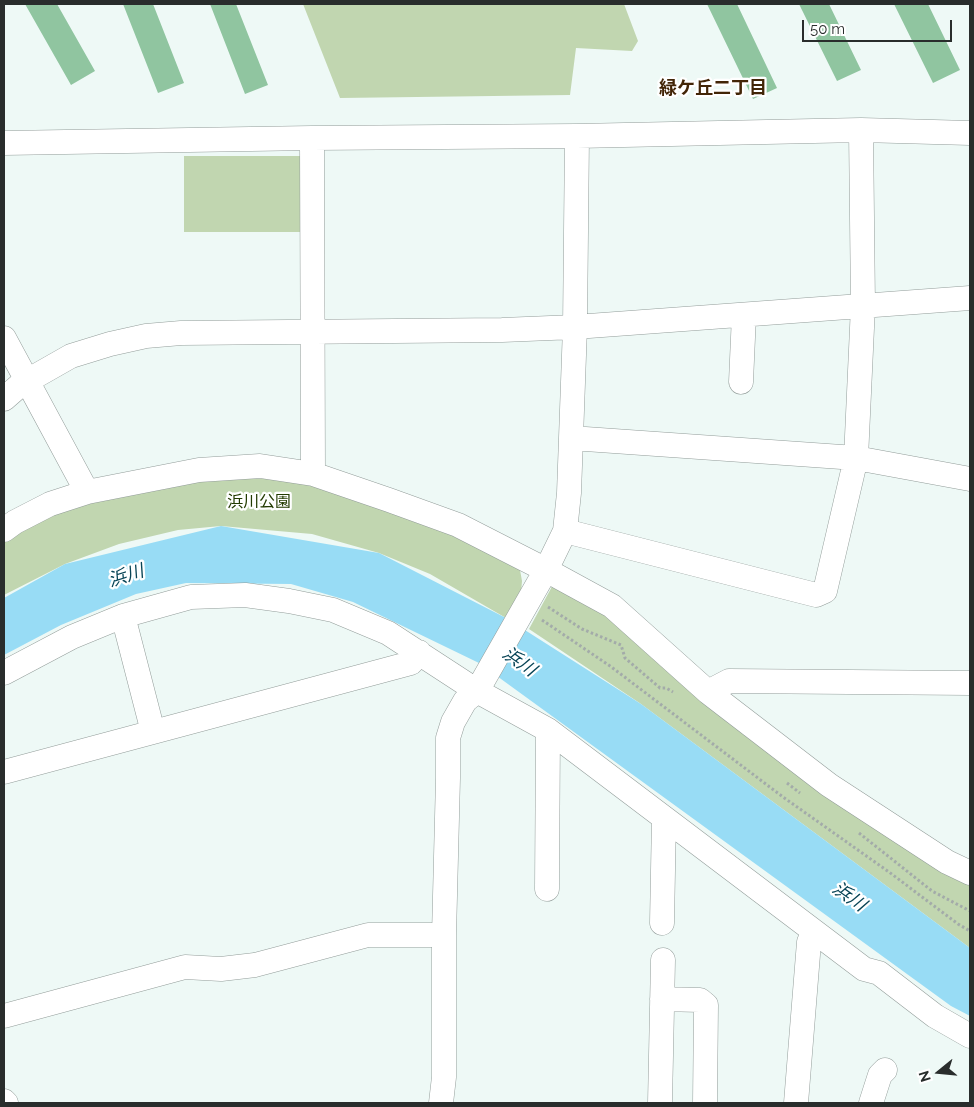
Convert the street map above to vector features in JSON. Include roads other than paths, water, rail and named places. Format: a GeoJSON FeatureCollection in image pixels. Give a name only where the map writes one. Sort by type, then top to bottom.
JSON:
{"type":"FeatureCollection","features":[{"type":"Feature","properties":{"kind":"street"},"geometry":{"type":"LineString","coordinates":[[4,143],[577,136],[861,130],[964,135]]}},
{"type":"Feature","properties":{"kind":"street"},"geometry":{"type":"LineString","coordinates":[[565,531],[816,595],[825,591],[856,458],[863,306],[861,130]]}},
{"type":"Feature","properties":{"kind":"street"},"geometry":{"type":"LineString","coordinates":[[441,1103],[444,1077],[444,935],[448,738],[453,722],[465,701],[477,691],[546,570],[565,531],[569,493],[575,327],[577,136]]}},
{"type":"Feature","properties":{"kind":"street"},"geometry":{"type":"LineString","coordinates":[[312,138],[313,474]]}},
{"type":"Feature","properties":{"kind":"street"},"geometry":{"type":"LineString","coordinates":[[4,399],[27,381],[71,356],[110,344],[146,336],[181,333],[502,330],[575,327],[970,298]]}},
{"type":"Feature","properties":{"kind":"street"},"geometry":{"type":"LineString","coordinates":[[741,382],[744,315]]}},
{"type":"Feature","properties":{"kind":"street"},"geometry":{"type":"LineString","coordinates":[[4,338],[86,492]]}},
{"type":"Feature","properties":{"kind":"street"},"geometry":{"type":"LineString","coordinates":[[571,438],[856,458],[970,479]]}},
{"type":"Feature","properties":{"kind":"street"},"geometry":{"type":"LineString","coordinates":[[4,530],[15,522],[50,504],[86,492],[199,470],[260,466],[313,474],[458,525],[612,606],[708,692],[830,785],[947,862],[970,873]]}},
{"type":"Feature","properties":{"kind":"street"},"geometry":{"type":"LineString","coordinates":[[4,673],[72,637],[123,616],[191,597],[245,595],[333,610],[388,632],[477,691],[548,730],[864,969],[879,973],[935,1016],[970,1036]]}},
{"type":"Feature","properties":{"kind":"street"},"geometry":{"type":"LineString","coordinates":[[123,616],[153,732]]}},
{"type":"Feature","properties":{"kind":"street"},"geometry":{"type":"LineString","coordinates":[[4,772],[411,663],[419,652]]}},
{"type":"Feature","properties":{"kind":"street"},"geometry":{"type":"LineString","coordinates":[[708,692],[729,682],[970,683]]}},
{"type":"Feature","properties":{"kind":"street"},"geometry":{"type":"LineString","coordinates":[[547,889],[548,730]]}},
{"type":"Feature","properties":{"kind":"street"},"geometry":{"type":"LineString","coordinates":[[662,923],[664,818]]}},
{"type":"Feature","properties":{"kind":"street"},"geometry":{"type":"LineString","coordinates":[[796,1103],[809,942],[815,932]]}},
{"type":"Feature","properties":{"kind":"street"},"geometry":{"type":"LineString","coordinates":[[4,1016],[185,967],[221,969],[255,965],[368,935],[444,935]]}},
{"type":"Feature","properties":{"kind":"street"},"geometry":{"type":"LineString","coordinates":[[660,1103],[663,960]]}},
{"type":"Feature","properties":{"kind":"street"},"geometry":{"type":"LineString","coordinates":[[662,999],[700,1000],[706,1006],[705,1103]]}},
{"type":"Feature","properties":{"kind":"street"},"geometry":{"type":"LineString","coordinates":[[871,1103],[880,1075],[885,1070]]}},
{"type":"Feature","properties":{"kind":"water","name":"浜川"},"geometry":{"type":"Polygon","coordinates":[[[221,526],[379,553],[506,618],[641,704],[970,948],[970,1016],[951,1006],[479,663],[353,602],[291,584],[186,583],[136,594],[61,625],[4,655],[4,598],[65,564],[221,526]]]}},
{"type":"Feature","properties":{"kind":"district","name":"緑ケ丘二丁目"},"geometry":{"type":"Point","coordinates":[713,89]}},
{"type":"Feature","properties":{"kind":"park label","name":"浜川公園"},"geometry":{"type":"Point","coordinates":[259,502]}}]}
